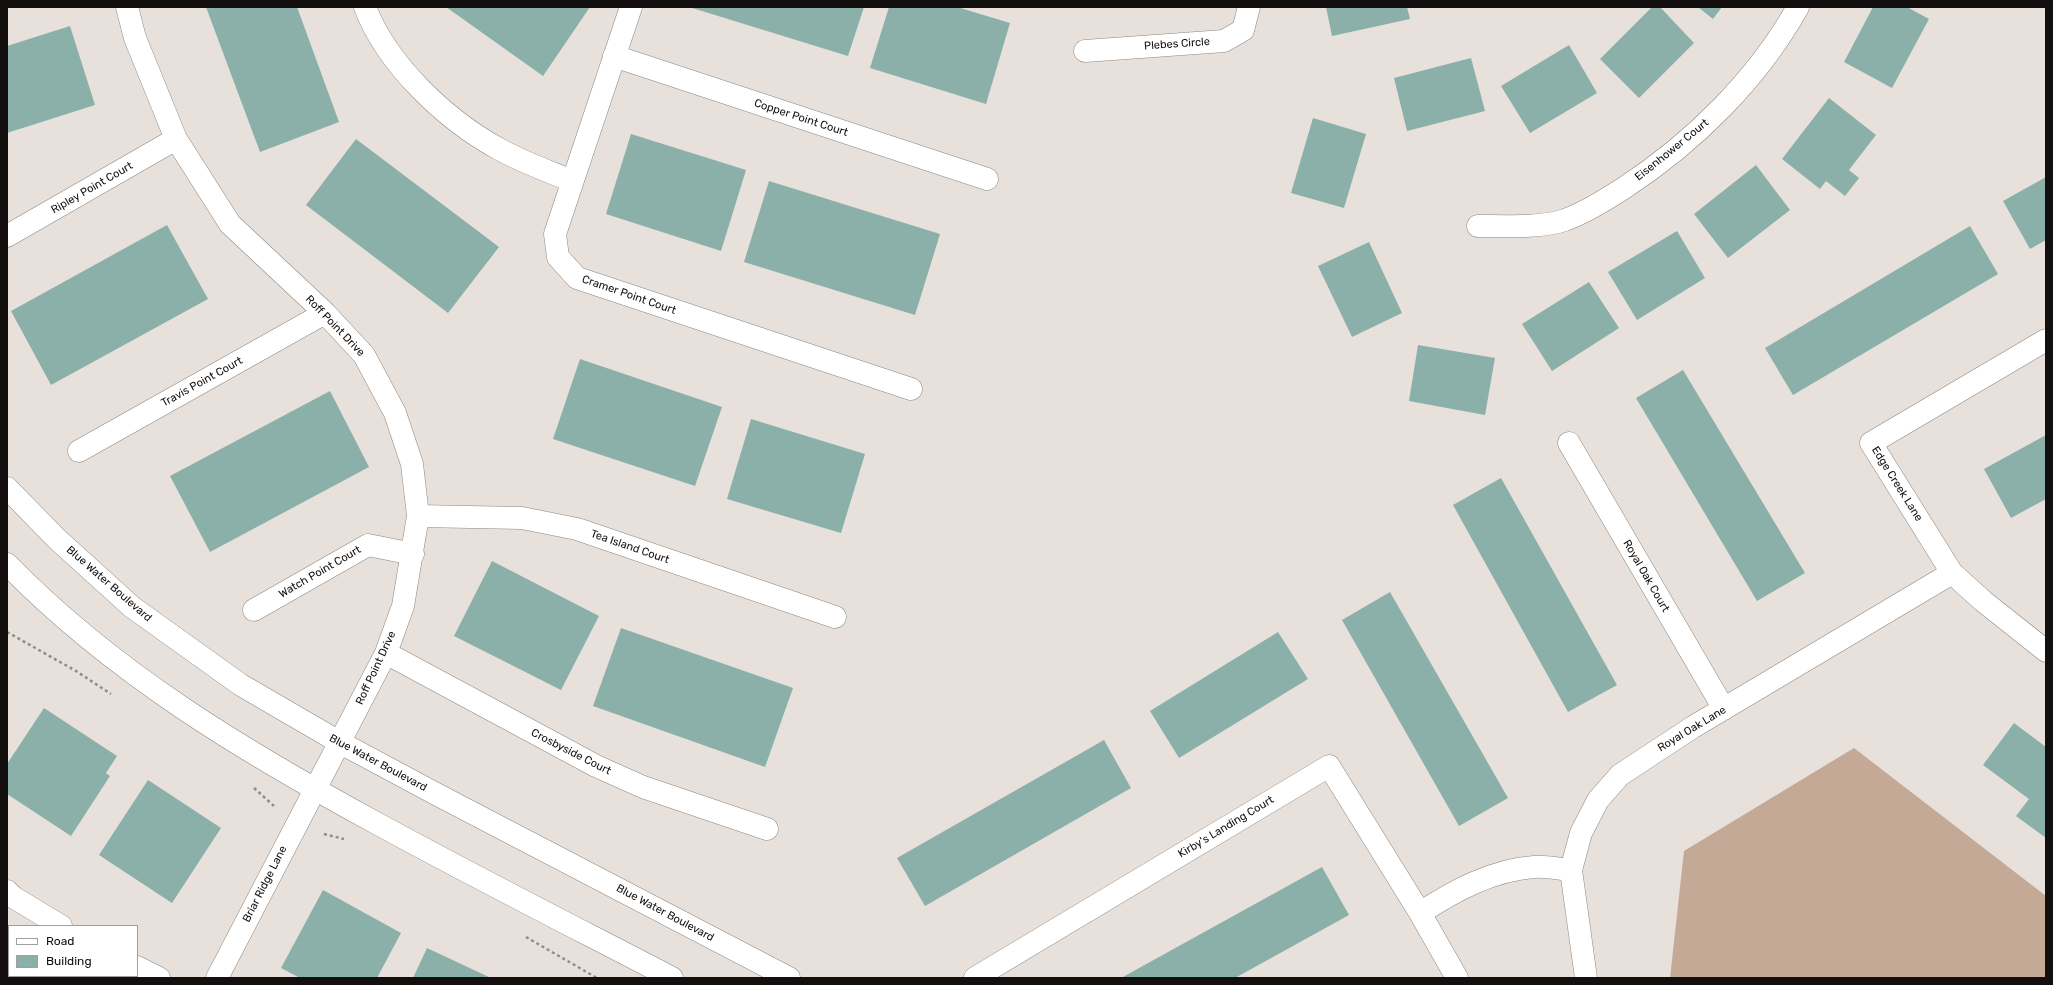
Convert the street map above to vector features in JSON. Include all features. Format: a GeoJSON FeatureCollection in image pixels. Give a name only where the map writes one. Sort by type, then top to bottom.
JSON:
{"type":"FeatureCollection","features":[{"type":"Feature","properties":{"kind":"street","name":"Roff Point Drive"},"geometry":{"type":"LineString","coordinates":[[128,7],[135,38],[176,139],[230,224],[325,313],[364,355],[395,413],[412,464],[418,516],[413,554],[403,606],[386,653],[315,790]]}},
{"type":"Feature","properties":{"kind":"street"},"geometry":{"type":"LineString","coordinates":[[365,7],[372,24],[399,66],[448,114],[499,149],[572,181]]}},
{"type":"Feature","properties":{"kind":"street","name":"Cramer Point Court"},"geometry":{"type":"LineString","coordinates":[[631,7],[555,234],[558,257],[577,278],[911,389]]}},
{"type":"Feature","properties":{"kind":"street","name":"Plebes Circle"},"geometry":{"type":"LineString","coordinates":[[1085,52],[1224,41],[1242,30],[1249,7]]}},
{"type":"Feature","properties":{"kind":"street","name":"Eisenhower Court"},"geometry":{"type":"LineString","coordinates":[[1478,226],[1522,226],[1564,220],[1600,203],[1650,171],[1696,133],[1731,98],[1765,58],[1798,7]]}},
{"type":"Feature","properties":{"kind":"street","name":"Copper Point Court"},"geometry":{"type":"LineString","coordinates":[[614,56],[987,179]]}},
{"type":"Feature","properties":{"kind":"street","name":"Ripley Point Court"},"geometry":{"type":"LineString","coordinates":[[7,236],[176,139]]}},
{"type":"Feature","properties":{"kind":"street","name":"Travis Point Court"},"geometry":{"type":"LineString","coordinates":[[79,451],[325,313]]}},
{"type":"Feature","properties":{"kind":"street","name":"Edge Creek Lane"},"geometry":{"type":"LineString","coordinates":[[2046,340],[1871,443],[1952,573],[1983,601],[2046,651]]}},
{"type":"Feature","properties":{"kind":"street","name":"Royal Oak Court"},"geometry":{"type":"LineString","coordinates":[[1569,443],[1724,709]]}},
{"type":"Feature","properties":{"kind":"street","name":"Blue Water Boulevard"},"geometry":{"type":"LineString","coordinates":[[7,488],[57,539],[132,607],[241,685],[339,742],[789,978]]}},
{"type":"Feature","properties":{"kind":"street","name":"Tea Island Court"},"geometry":{"type":"LineString","coordinates":[[418,516],[522,518],[577,529],[835,617]]}},
{"type":"Feature","properties":{"kind":"street","name":"Watch Point Court"},"geometry":{"type":"LineString","coordinates":[[254,610],[368,545],[413,554]]}},
{"type":"Feature","properties":{"kind":"street"},"geometry":{"type":"LineString","coordinates":[[7,564],[24,582],[112,658],[222,735],[315,790],[418,846],[672,978]]}},
{"type":"Feature","properties":{"kind":"street","name":"Royal Oak Lane"},"geometry":{"type":"LineString","coordinates":[[1586,978],[1571,870],[1584,826],[1598,800],[1620,775],[1724,709],[1952,573]]}},
{"type":"Feature","properties":{"kind":"street","name":"Crosbyside Court"},"geometry":{"type":"LineString","coordinates":[[386,653],[596,766],[643,787],[767,829]]}},
{"type":"Feature","properties":{"kind":"street","name":"Kirby's Landing Court"},"geometry":{"type":"LineString","coordinates":[[975,978],[1329,766],[1420,913],[1457,978]]}},
{"type":"Feature","properties":{"kind":"street","name":"Briar Ridge Lane"},"geometry":{"type":"LineString","coordinates":[[217,978],[315,790]]}},
{"type":"Feature","properties":{"kind":"street"},"geometry":{"type":"LineString","coordinates":[[1420,913],[1449,895],[1489,877],[1534,867],[1571,870]]}},
{"type":"Feature","properties":{"kind":"street"},"geometry":{"type":"LineString","coordinates":[[7,891],[13,897],[60,925]]}},
{"type":"Feature","properties":{"kind":"street"},"geometry":{"type":"LineString","coordinates":[[138,968],[158,978]]}},
{"type":"Feature","properties":{"kind":"shaded area"},"geometry":{"type":"Polygon","coordinates":[[[1854,748],[2046,896],[2046,978],[1670,978],[1684,851],[1854,748]]]}},
{"type":"Feature","properties":{"kind":"building"},"geometry":{"type":"Polygon","coordinates":[[[206,7],[297,7],[339,122],[260,152],[206,7]]]}},
{"type":"Feature","properties":{"kind":"building"},"geometry":{"type":"Polygon","coordinates":[[[446,7],[590,7],[543,76],[446,7]]]}},
{"type":"Feature","properties":{"kind":"building"},"geometry":{"type":"Polygon","coordinates":[[[689,7],[864,7],[848,56],[689,7]]]}},
{"type":"Feature","properties":{"kind":"building"},"geometry":{"type":"Polygon","coordinates":[[[889,7],[957,7],[1010,23],[986,104],[870,68],[889,7]]]}},
{"type":"Feature","properties":{"kind":"building"},"geometry":{"type":"Polygon","coordinates":[[[1326,7],[1407,7],[1410,19],[1332,36],[1326,7]]]}},
{"type":"Feature","properties":{"kind":"building"},"geometry":{"type":"Polygon","coordinates":[[[1652,7],[1660,7],[1694,43],[1639,98],[1600,59],[1652,7]]]}},
{"type":"Feature","properties":{"kind":"building"},"geometry":{"type":"Polygon","coordinates":[[[1698,7],[1722,7],[1713,19],[1698,7]]]}},
{"type":"Feature","properties":{"kind":"building"},"geometry":{"type":"Polygon","coordinates":[[[1873,7],[1907,7],[1929,19],[1892,88],[1844,62],[1873,7]]]}},
{"type":"Feature","properties":{"kind":"building"},"geometry":{"type":"Polygon","coordinates":[[[70,26],[95,105],[7,133],[7,46],[70,26]]]}},
{"type":"Feature","properties":{"kind":"building"},"geometry":{"type":"Polygon","coordinates":[[[1569,45],[1597,93],[1530,133],[1501,86],[1569,45]]]}},
{"type":"Feature","properties":{"kind":"building"},"geometry":{"type":"Polygon","coordinates":[[[1471,58],[1485,111],[1407,131],[1394,78],[1471,58]]]}},
{"type":"Feature","properties":{"kind":"building"},"geometry":{"type":"Polygon","coordinates":[[[1829,98],[1876,135],[1849,170],[1859,178],[1845,196],[1826,181],[1820,189],[1782,159],[1829,98]]]}},
{"type":"Feature","properties":{"kind":"building"},"geometry":{"type":"Polygon","coordinates":[[[1313,118],[1366,134],[1344,208],[1291,193],[1313,118]]]}},
{"type":"Feature","properties":{"kind":"building"},"geometry":{"type":"Polygon","coordinates":[[[631,134],[746,170],[721,251],[606,214],[631,134]]]}},
{"type":"Feature","properties":{"kind":"building"},"geometry":{"type":"Polygon","coordinates":[[[356,139],[499,247],[448,313],[306,205],[356,139]]]}},
{"type":"Feature","properties":{"kind":"building"},"geometry":{"type":"Polygon","coordinates":[[[1756,165],[1790,210],[1728,258],[1694,214],[1756,165]]]}},
{"type":"Feature","properties":{"kind":"building"},"geometry":{"type":"Polygon","coordinates":[[[2046,177],[2046,240],[2030,249],[2003,201],[2046,177]]]}},
{"type":"Feature","properties":{"kind":"building"},"geometry":{"type":"Polygon","coordinates":[[[769,181],[940,234],[915,315],[744,262],[769,181]]]}},
{"type":"Feature","properties":{"kind":"building"},"geometry":{"type":"Polygon","coordinates":[[[167,225],[208,299],[51,385],[11,311],[167,225]]]}},
{"type":"Feature","properties":{"kind":"building"},"geometry":{"type":"Polygon","coordinates":[[[1970,226],[1998,274],[1793,395],[1765,348],[1970,226]]]}},
{"type":"Feature","properties":{"kind":"building"},"geometry":{"type":"Polygon","coordinates":[[[1677,231],[1705,278],[1637,320],[1608,272],[1677,231]]]}},
{"type":"Feature","properties":{"kind":"building"},"geometry":{"type":"Polygon","coordinates":[[[1369,242],[1402,313],[1352,337],[1318,266],[1369,242]]]}},
{"type":"Feature","properties":{"kind":"building"},"geometry":{"type":"Polygon","coordinates":[[[1589,282],[1619,328],[1552,371],[1522,324],[1589,282]]]}},
{"type":"Feature","properties":{"kind":"building"},"geometry":{"type":"Polygon","coordinates":[[[1418,345],[1495,358],[1485,415],[1409,401],[1418,345]]]}},
{"type":"Feature","properties":{"kind":"building"},"geometry":{"type":"Polygon","coordinates":[[[580,359],[722,407],[695,486],[553,439],[580,359]]]}},
{"type":"Feature","properties":{"kind":"building"},"geometry":{"type":"Polygon","coordinates":[[[1683,370],[1805,573],[1757,601],[1636,398],[1683,370]]]}},
{"type":"Feature","properties":{"kind":"building"},"geometry":{"type":"Polygon","coordinates":[[[330,391],[369,467],[210,552],[170,476],[330,391]]]}},
{"type":"Feature","properties":{"kind":"building"},"geometry":{"type":"Polygon","coordinates":[[[751,419],[865,454],[841,533],[727,499],[751,419]]]}},
{"type":"Feature","properties":{"kind":"building"},"geometry":{"type":"Polygon","coordinates":[[[2046,435],[2046,499],[2011,518],[1984,469],[2046,435]]]}},
{"type":"Feature","properties":{"kind":"building"},"geometry":{"type":"Polygon","coordinates":[[[1501,478],[1617,685],[1568,712],[1453,505],[1501,478]]]}},
{"type":"Feature","properties":{"kind":"building"},"geometry":{"type":"Polygon","coordinates":[[[492,561],[599,616],[561,690],[454,636],[492,561]]]}},
{"type":"Feature","properties":{"kind":"building"},"geometry":{"type":"Polygon","coordinates":[[[1390,592],[1508,798],[1459,826],[1342,620],[1390,592]]]}},
{"type":"Feature","properties":{"kind":"building"},"geometry":{"type":"Polygon","coordinates":[[[621,628],[793,688],[765,767],[593,706],[621,628]]]}},
{"type":"Feature","properties":{"kind":"building"},"geometry":{"type":"Polygon","coordinates":[[[1278,632],[1308,679],[1179,758],[1150,711],[1278,632]]]}},
{"type":"Feature","properties":{"kind":"building"},"geometry":{"type":"Polygon","coordinates":[[[44,708],[117,756],[106,773],[110,776],[71,836],[7,794],[7,764],[44,708]]]}},
{"type":"Feature","properties":{"kind":"building"},"geometry":{"type":"Polygon","coordinates":[[[2014,723],[2046,747],[2046,838],[2016,816],[2029,799],[1983,765],[2014,723]]]}},
{"type":"Feature","properties":{"kind":"building"},"geometry":{"type":"Polygon","coordinates":[[[1104,740],[1131,788],[925,906],[897,858],[1104,740]]]}},
{"type":"Feature","properties":{"kind":"building"},"geometry":{"type":"Polygon","coordinates":[[[148,780],[221,828],[172,903],[99,855],[148,780]]]}},
{"type":"Feature","properties":{"kind":"building"},"geometry":{"type":"Polygon","coordinates":[[[1322,867],[1349,915],[1235,978],[1121,978],[1322,867]]]}},
{"type":"Feature","properties":{"kind":"building"},"geometry":{"type":"Polygon","coordinates":[[[323,890],[401,933],[377,978],[300,978],[281,968],[323,890]]]}},
{"type":"Feature","properties":{"kind":"building"},"geometry":{"type":"Polygon","coordinates":[[[427,948],[491,978],[413,978],[427,948]]]}},
{"type":"Feature","properties":{"kind":"building"},"geometry":{"type":"Polygon","coordinates":[[[7,967],[8,977],[12,977],[7,978],[7,967]]]}}]}
